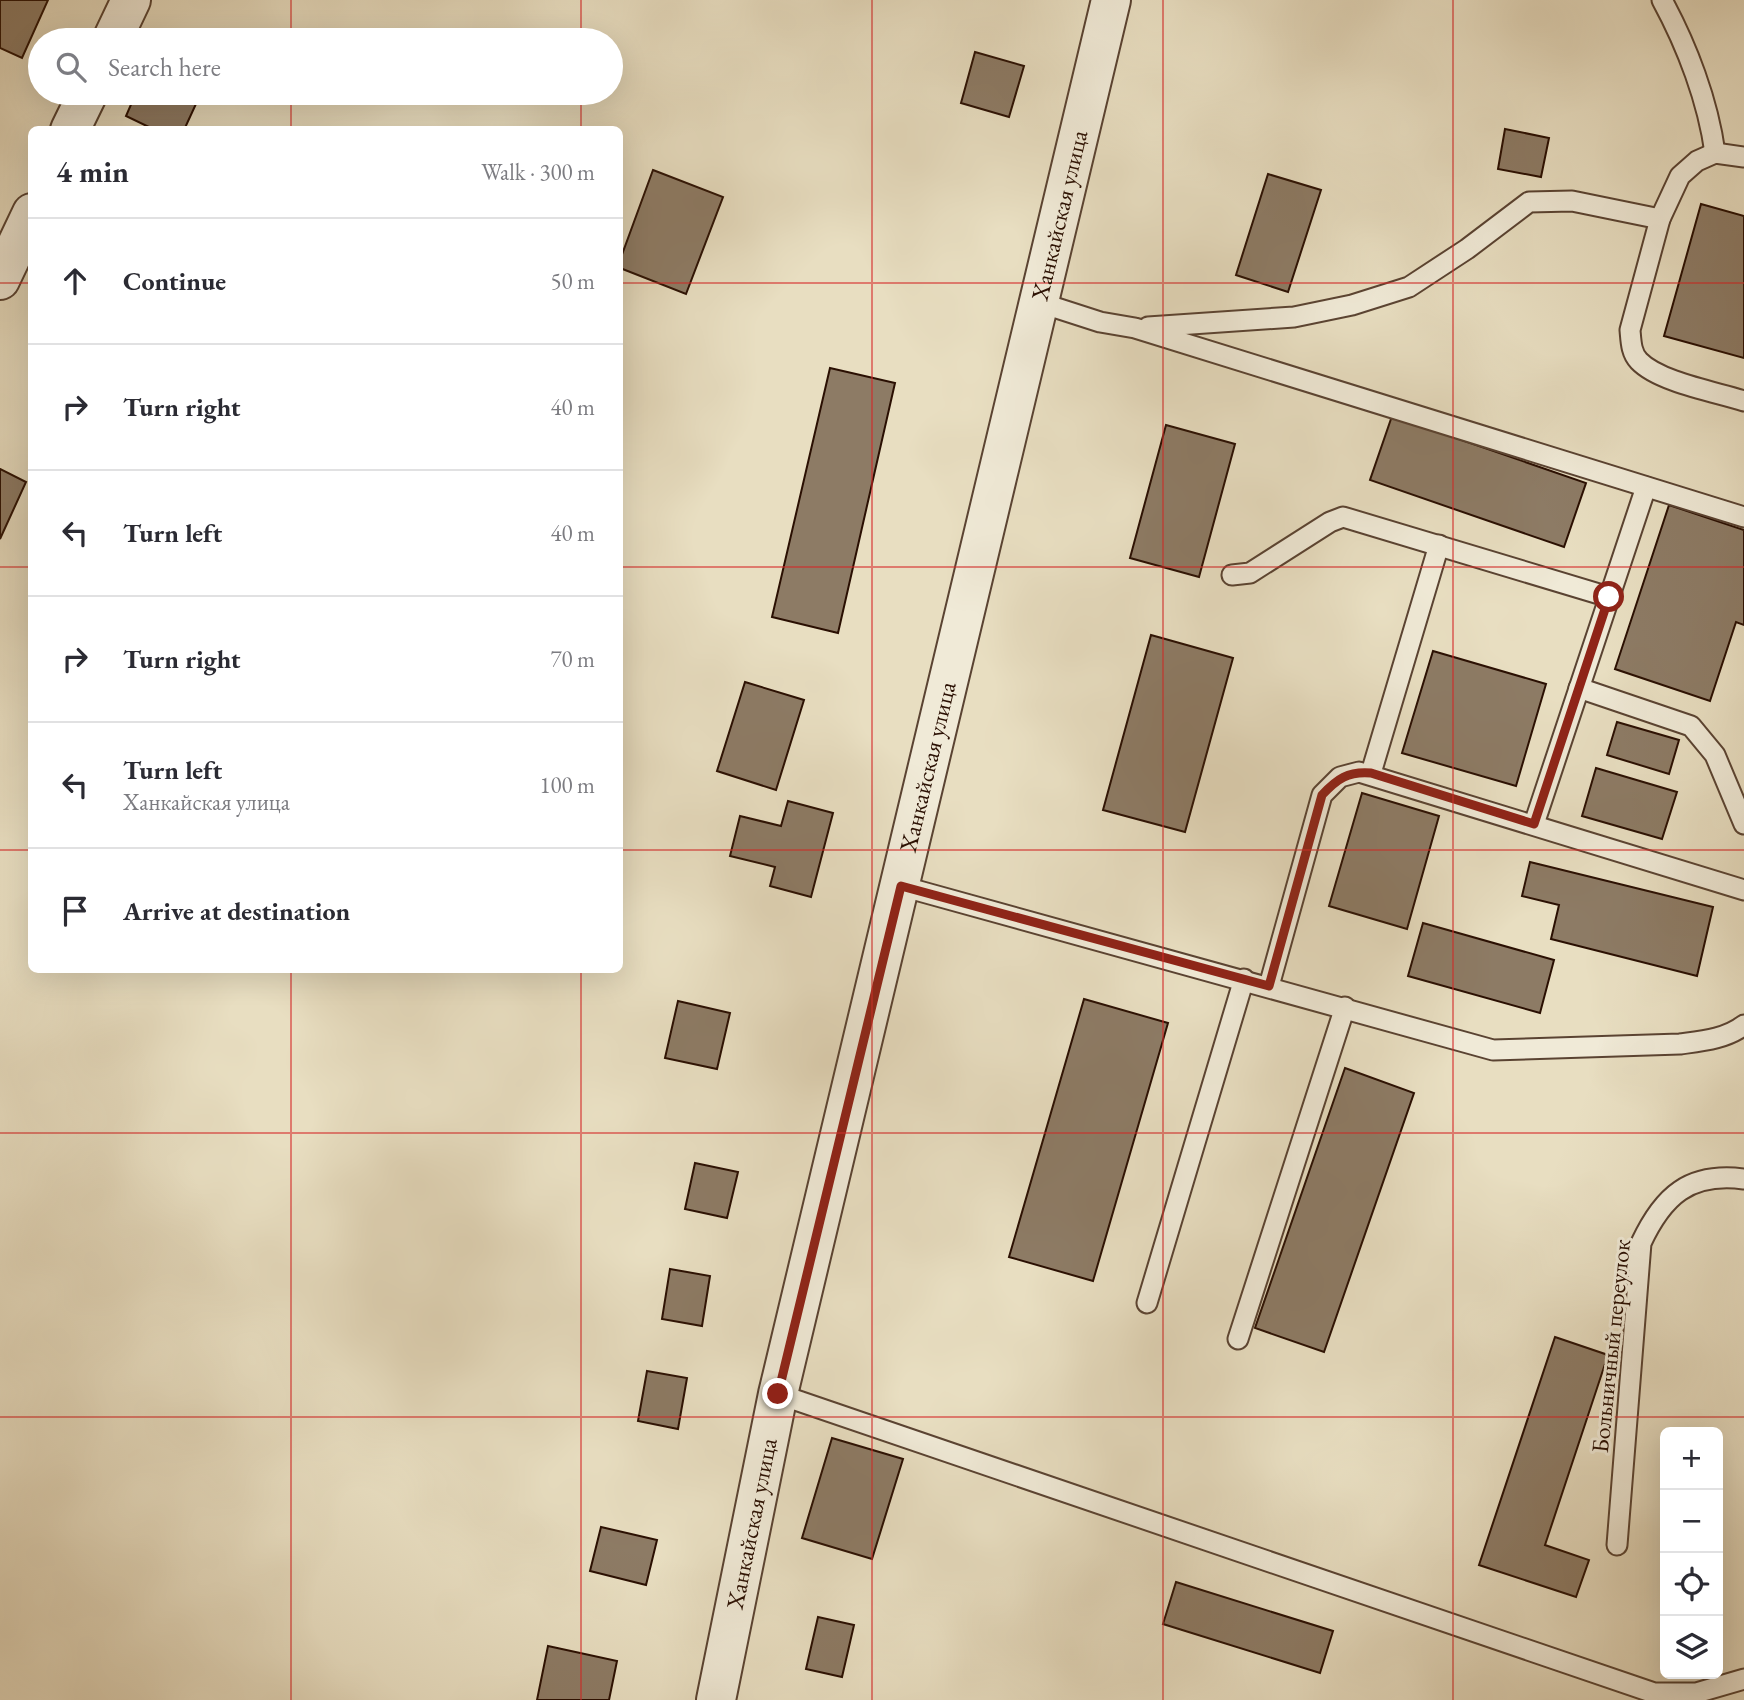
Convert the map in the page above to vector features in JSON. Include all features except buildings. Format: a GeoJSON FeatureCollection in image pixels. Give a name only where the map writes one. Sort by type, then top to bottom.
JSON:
{"type":"FeatureCollection","features":[{"type":"Feature","properties":{"kind":"street"},"geometry":{"type":"LineString","coordinates":[[118,28],[131,0]]}},
{"type":"Feature","properties":{"kind":"street","name":"Ханкайская улица"},"geometry":{"type":"LineString","coordinates":[[716,1700],[778,1394],[1111,0]]}},
{"type":"Feature","properties":{"kind":"street"},"geometry":{"type":"LineString","coordinates":[[73,126],[82,105]]}},
{"type":"Feature","properties":{"kind":"street"},"geometry":{"type":"LineString","coordinates":[[0,280],[28,221]]}},
{"type":"Feature","properties":{"kind":"lane"},"geometry":{"type":"LineString","coordinates":[[1662,0],[1691,67],[1711,128],[1715,153]]}},
{"type":"Feature","properties":{"kind":"lane"},"geometry":{"type":"LineString","coordinates":[[1744,157],[1715,153],[1697,161],[1680,176],[1660,219],[1633,309],[1631,347],[1637,360],[1652,372],[1744,401]]}},
{"type":"Feature","properties":{"kind":"lane"},"geometry":{"type":"LineString","coordinates":[[1135,328],[1294,317],[1352,305],[1409,287],[1467,249],[1529,202],[1572,201],[1660,219]]}},
{"type":"Feature","properties":{"kind":"lane"},"geometry":{"type":"LineString","coordinates":[[1038,302],[1100,322],[1135,328],[1744,517]]}},
{"type":"Feature","properties":{"kind":"lane"},"geometry":{"type":"LineString","coordinates":[[1534,824],[1646,487]]}},
{"type":"Feature","properties":{"kind":"lane"},"geometry":{"type":"LineString","coordinates":[[1233,575],[1250,573],[1343,517],[1609,597]]}},
{"type":"Feature","properties":{"kind":"lane"},"geometry":{"type":"LineString","coordinates":[[1371,773],[1439,545]]}},
{"type":"Feature","properties":{"kind":"lane"},"geometry":{"type":"LineString","coordinates":[[1579,688],[1690,726],[1715,755],[1744,824]]}},
{"type":"Feature","properties":{"kind":"lane"},"geometry":{"type":"LineString","coordinates":[[1269,986],[1322,795],[1340,777],[1359,772],[1371,773],[1744,890]]}},
{"type":"Feature","properties":{"kind":"lane"},"geometry":{"type":"LineString","coordinates":[[901,886],[1493,1050],[1680,1044],[1707,1041],[1736,1031],[1744,1025]]}},
{"type":"Feature","properties":{"kind":"lane"},"geometry":{"type":"LineString","coordinates":[[1147,1303],[1244,979]]}},
{"type":"Feature","properties":{"kind":"lane"},"geometry":{"type":"LineString","coordinates":[[1238,1339],[1345,1007]]}},
{"type":"Feature","properties":{"kind":"lane","name":"Больничный переулок"},"geometry":{"type":"LineString","coordinates":[[1617,1545],[1641,1243],[1654,1216],[1673,1193],[1706,1179],[1744,1179]]}},
{"type":"Feature","properties":{"kind":"lane"},"geometry":{"type":"LineString","coordinates":[[778,1394],[1654,1693],[1696,1693],[1744,1679]]}},
{"type":"Feature","properties":{"kind":"route"},"geometry":{"type":"LineString","coordinates":[[778,1394],[901,886],[1269,986],[1322,795],[1340,777],[1359,772],[1371,773],[1534,824],[1609,597]]}}]}
